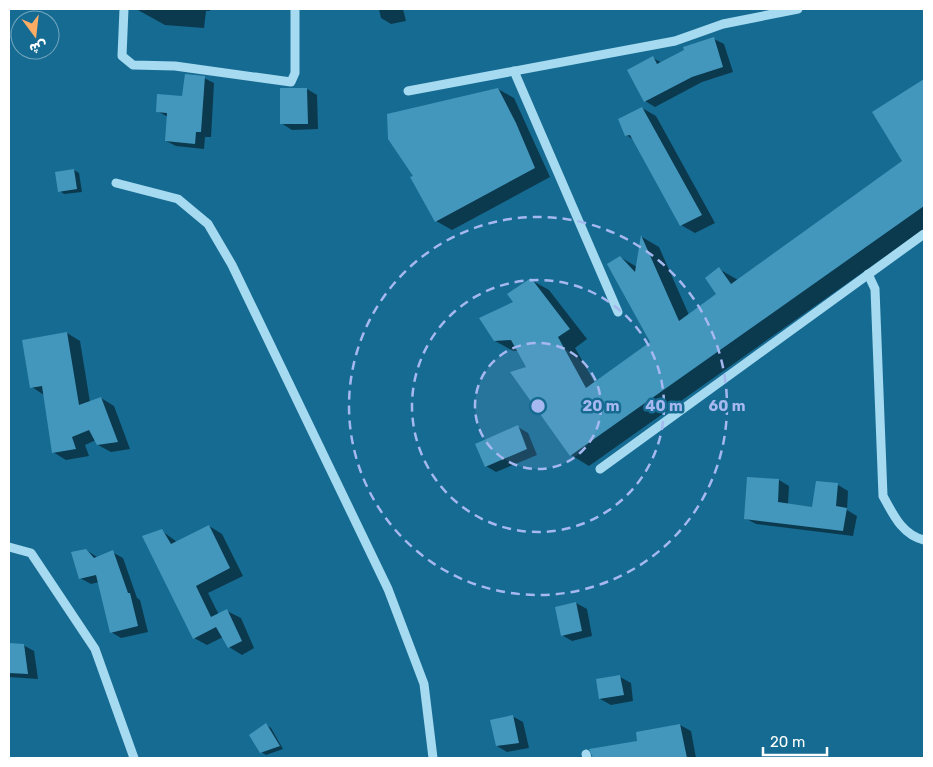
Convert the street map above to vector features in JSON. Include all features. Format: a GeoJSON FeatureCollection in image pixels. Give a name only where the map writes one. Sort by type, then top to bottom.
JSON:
{"type":"FeatureCollection","features":[{"type":"Feature","properties":{"kind":"street"},"geometry":{"type":"LineString","coordinates":[[124,9],[122,56],[133,65],[176,66],[291,82],[296,73],[295,9]]}},
{"type":"Feature","properties":{"kind":"street"},"geometry":{"type":"LineString","coordinates":[[408,91],[674,40],[723,24],[798,9]]}},
{"type":"Feature","properties":{"kind":"street"},"geometry":{"type":"LineString","coordinates":[[514,71],[618,312]]}},
{"type":"Feature","properties":{"kind":"street"},"geometry":{"type":"LineString","coordinates":[[116,183],[178,199],[208,224],[232,265],[388,589],[424,684],[433,758]]}},
{"type":"Feature","properties":{"kind":"street"},"geometry":{"type":"LineString","coordinates":[[600,469],[924,234]]}},
{"type":"Feature","properties":{"kind":"street"},"geometry":{"type":"LineString","coordinates":[[868,274],[875,289],[883,496],[897,521],[916,538],[924,540]]}},
{"type":"Feature","properties":{"kind":"street"},"geometry":{"type":"LineString","coordinates":[[9,547],[30,553],[95,649],[134,758]]}},
{"type":"Feature","properties":{"kind":"building"},"geometry":{"type":"Polygon","coordinates":[[[714,37],[723,67],[692,77],[644,102],[627,70],[653,56],[657,64],[684,50],[683,47],[714,37]]]}},
{"type":"Feature","properties":{"kind":"building"},"geometry":{"type":"Polygon","coordinates":[[[185,74],[205,76],[201,132],[196,132],[195,144],[165,141],[167,113],[156,112],[157,94],[182,96],[185,74]]]}},
{"type":"Feature","properties":{"kind":"building"},"geometry":{"type":"Polygon","coordinates":[[[924,79],[924,206],[570,456],[510,372],[526,367],[511,340],[494,341],[479,318],[513,302],[507,294],[531,278],[570,329],[558,337],[586,388],[650,342],[607,264],[620,256],[635,272],[641,235],[679,321],[716,294],[705,278],[719,267],[731,284],[902,161],[872,112],[924,79]]]}},
{"type":"Feature","properties":{"kind":"building"},"geometry":{"type":"Polygon","coordinates":[[[280,88],[307,88],[308,124],[280,124],[280,88]]]}},
{"type":"Feature","properties":{"kind":"building"},"geometry":{"type":"Polygon","coordinates":[[[498,88],[516,123],[535,168],[435,222],[410,177],[413,176],[388,139],[387,114],[498,88]]]}},
{"type":"Feature","properties":{"kind":"building"},"geometry":{"type":"Polygon","coordinates":[[[642,107],[702,215],[680,226],[630,135],[625,136],[618,119],[642,107]]]}},
{"type":"Feature","properties":{"kind":"building"},"geometry":{"type":"Polygon","coordinates":[[[74,169],[77,189],[58,192],[55,172],[74,169]]]}},
{"type":"Feature","properties":{"kind":"building"},"geometry":{"type":"Polygon","coordinates":[[[67,332],[79,405],[101,397],[118,442],[97,445],[89,430],[72,437],[76,449],[52,453],[42,386],[30,388],[22,340],[67,332]]]}},
{"type":"Feature","properties":{"kind":"building"},"geometry":{"type":"Polygon","coordinates":[[[518,425],[527,449],[485,467],[475,444],[518,425]]]}},
{"type":"Feature","properties":{"kind":"building"},"geometry":{"type":"Polygon","coordinates":[[[747,477],[779,479],[778,502],[812,507],[816,481],[838,483],[836,506],[847,508],[843,531],[744,519],[747,477]]]}},
{"type":"Feature","properties":{"kind":"building"},"geometry":{"type":"Polygon","coordinates":[[[209,525],[230,568],[196,586],[211,617],[227,609],[242,641],[228,648],[216,627],[193,639],[142,536],[162,529],[171,544],[209,525]]]}},
{"type":"Feature","properties":{"kind":"building"},"geometry":{"type":"Polygon","coordinates":[[[86,549],[94,558],[113,550],[128,593],[130,593],[138,626],[110,633],[96,575],[79,579],[71,552],[86,549]]]}},
{"type":"Feature","properties":{"kind":"building"},"geometry":{"type":"Polygon","coordinates":[[[576,602],[582,631],[561,636],[555,607],[576,602]]]}},
{"type":"Feature","properties":{"kind":"building"},"geometry":{"type":"Polygon","coordinates":[[[9,643],[24,644],[28,674],[9,673],[9,643]]]}},
{"type":"Feature","properties":{"kind":"building"},"geometry":{"type":"Polygon","coordinates":[[[620,675],[624,695],[599,699],[596,679],[620,675]]]}},
{"type":"Feature","properties":{"kind":"building"},"geometry":{"type":"Polygon","coordinates":[[[513,715],[519,743],[496,746],[490,720],[513,715]]]}},
{"type":"Feature","properties":{"kind":"building"},"geometry":{"type":"Polygon","coordinates":[[[266,723],[280,746],[260,753],[249,735],[266,723]]]}},
{"type":"Feature","properties":{"kind":"building"},"geometry":{"type":"Polygon","coordinates":[[[680,724],[687,758],[593,758],[589,749],[637,741],[636,732],[680,724]]]}}]}
